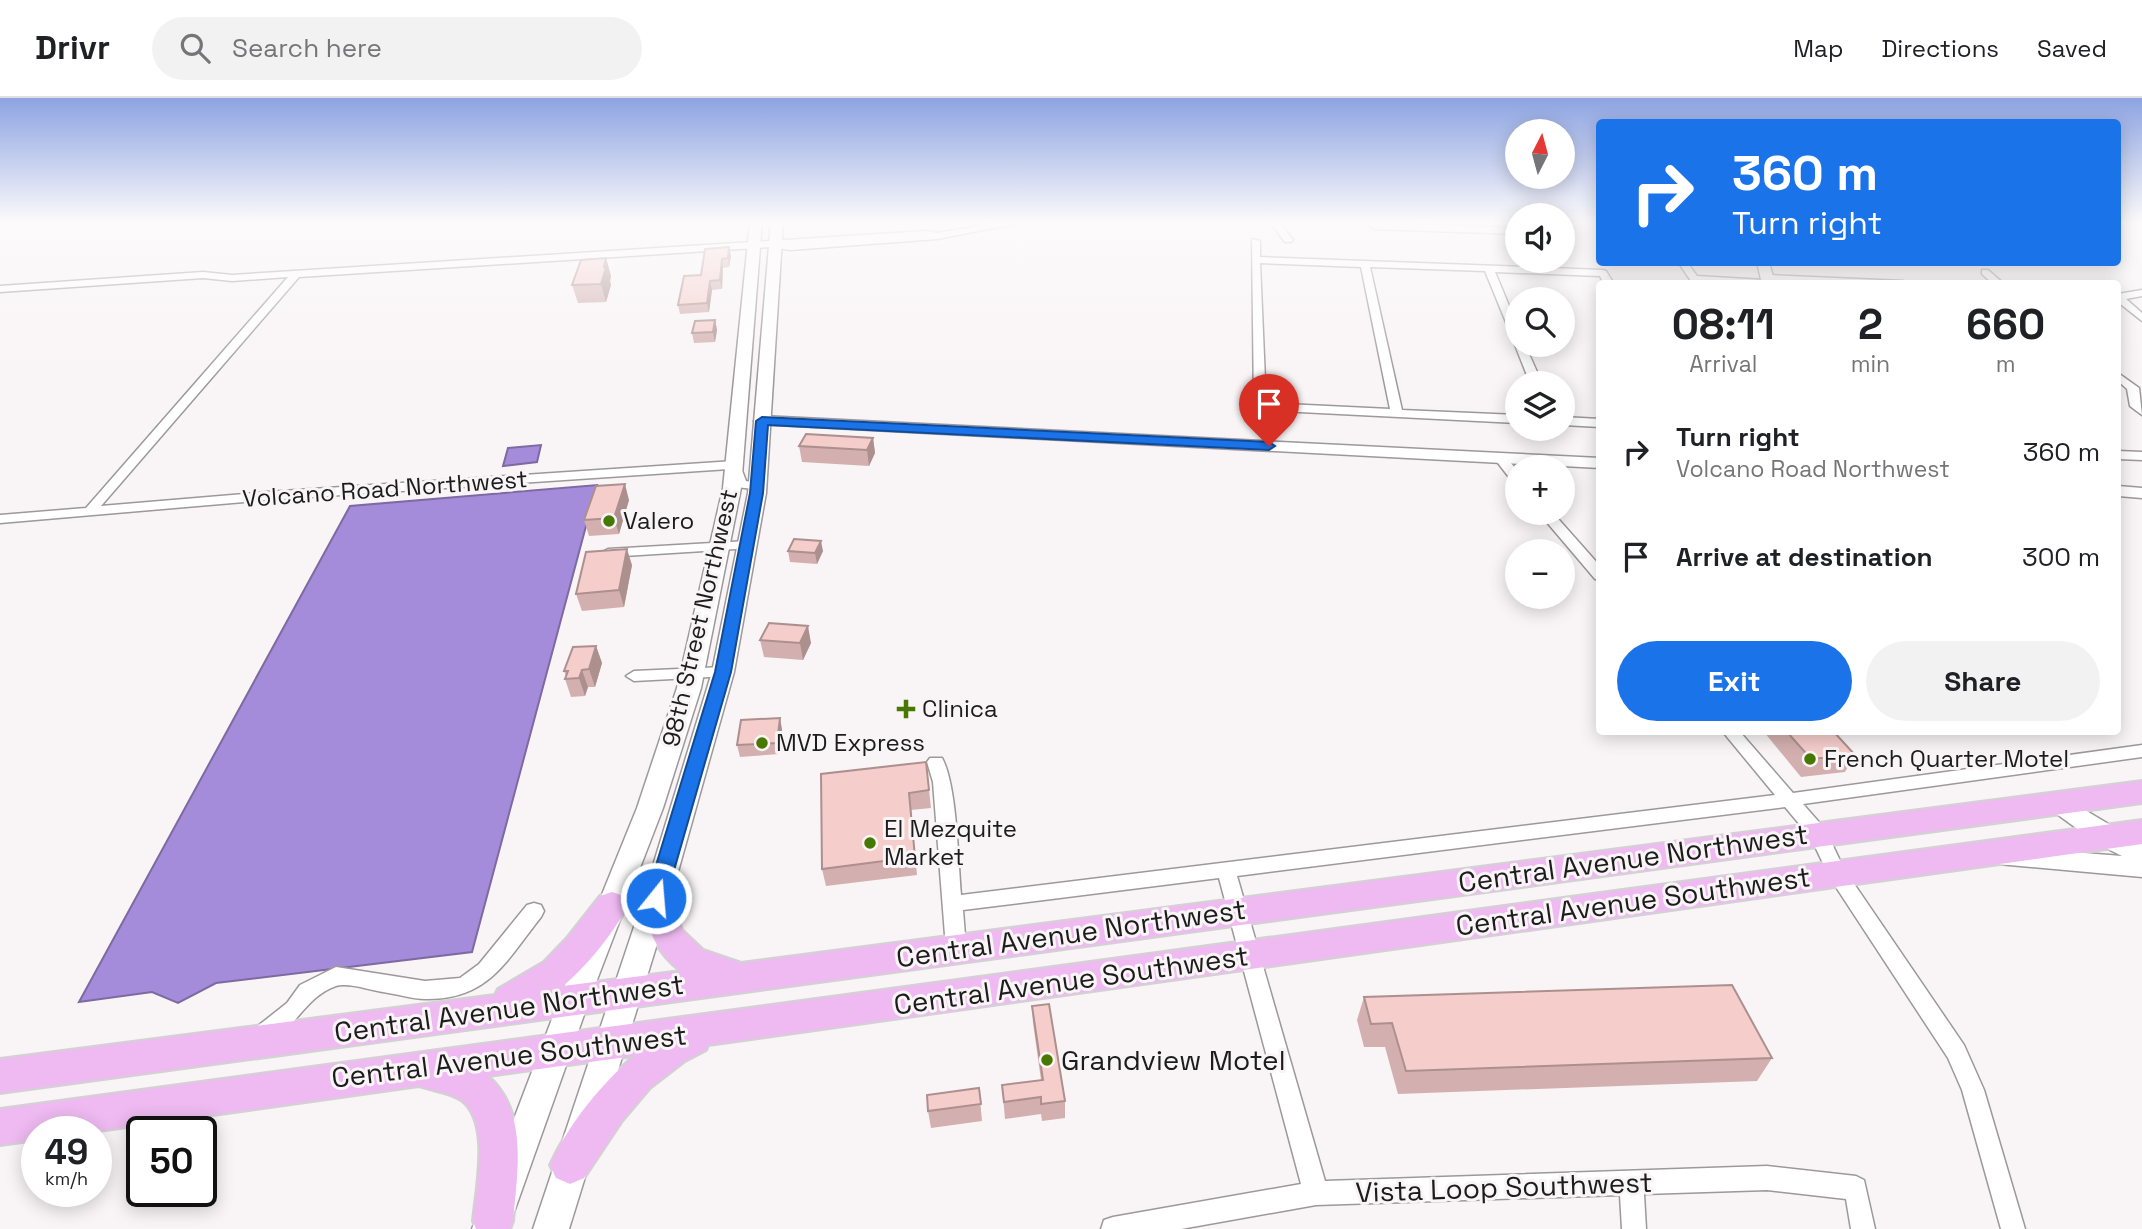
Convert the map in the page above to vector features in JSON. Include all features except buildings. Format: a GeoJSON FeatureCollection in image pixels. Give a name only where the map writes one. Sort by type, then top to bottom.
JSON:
{"type":"FeatureCollection","features":[{"type":"Feature","properties":{"kind":"main road","name":"98th Street Northwest"},"geometry":{"type":"LineString","coordinates":[[625,992],[656,898],[723,672],[747,545],[744,479],[737,440],[751,275]]}},
{"type":"Feature","properties":{"kind":"main road","name":"98th Street Northwest"},"geometry":{"type":"LineString","coordinates":[[558,1051],[575,998],[680,723],[719,547],[762,421],[772,275]]}},
{"type":"Feature","properties":{"kind":"main road"},"geometry":{"type":"LineString","coordinates":[[740,383],[749,391],[749,420],[762,421]]}},
{"type":"Feature","properties":{"kind":"main road","name":"Central Avenue Northwest"},"geometry":{"type":"LineString","coordinates":[[0,1076],[2142,792]]}},
{"type":"Feature","properties":{"kind":"main road","name":"Central Avenue Southwest"},"geometry":{"type":"LineString","coordinates":[[0,1127],[2142,832]]}},
{"type":"Feature","properties":{"kind":"main road"},"geometry":{"type":"LineString","coordinates":[[656,898],[668,937],[691,960],[739,977]]}},
{"type":"Feature","properties":{"kind":"main road"},"geometry":{"type":"LineString","coordinates":[[484,1011],[528,993],[550,979],[568,961],[612,905]]}},
{"type":"Feature","properties":{"kind":"main road"},"geometry":{"type":"LineString","coordinates":[[551,1229],[625,992]]}},
{"type":"Feature","properties":{"kind":"main road"},"geometry":{"type":"LineString","coordinates":[[570,1165],[630,1080],[673,1048],[714,1030]]}},
{"type":"Feature","properties":{"kind":"main road"},"geometry":{"type":"LineString","coordinates":[[492,1225],[558,1051]]}},
{"type":"Feature","properties":{"kind":"main road"},"geometry":{"type":"LineString","coordinates":[[410,1069],[474,1088],[491,1105],[496,1118],[497,1141],[492,1225]]}},
{"type":"Feature","properties":{"kind":"street"},"geometry":{"type":"LineString","coordinates":[[0,289],[203,275],[232,278],[284,275]]}},
{"type":"Feature","properties":{"kind":"street"},"geometry":{"type":"LineString","coordinates":[[90,511],[295,275]]}},
{"type":"Feature","properties":{"kind":"street"},"geometry":{"type":"LineString","coordinates":[[1256,275],[1259,406],[1505,418]]}},
{"type":"Feature","properties":{"kind":"street"},"geometry":{"type":"LineString","coordinates":[[1367,275],[1397,413]]}},
{"type":"Feature","properties":{"kind":"street"},"geometry":{"type":"LineString","coordinates":[[1491,275],[1505,308]]}},
{"type":"Feature","properties":{"kind":"street"},"geometry":{"type":"LineString","coordinates":[[2121,296],[2142,293]]}},
{"type":"Feature","properties":{"kind":"street"},"geometry":{"type":"LineString","coordinates":[[2121,301],[2142,318]]}},
{"type":"Feature","properties":{"kind":"street"},"geometry":{"type":"LineString","coordinates":[[2121,378],[2133,388],[2136,406],[2142,411]]}},
{"type":"Feature","properties":{"kind":"street"},"geometry":{"type":"LineString","coordinates":[[762,421],[1596,463]]}},
{"type":"Feature","properties":{"kind":"street"},"geometry":{"type":"LineString","coordinates":[[1575,422],[1596,423]]}},
{"type":"Feature","properties":{"kind":"street"},"geometry":{"type":"LineString","coordinates":[[2121,455],[2142,456]]}},
{"type":"Feature","properties":{"kind":"street"},"geometry":{"type":"LineString","coordinates":[[1500,458],[1505,464]]}},
{"type":"Feature","properties":{"kind":"street"},"geometry":{"type":"LineString","coordinates":[[656,486],[659,470]]}},
{"type":"Feature","properties":{"kind":"street","name":"Volcano Road Northwest"},"geometry":{"type":"LineString","coordinates":[[0,519],[267,496],[659,470],[744,479]]}},
{"type":"Feature","properties":{"kind":"street"},"geometry":{"type":"LineString","coordinates":[[2121,490],[2142,493]]}},
{"type":"Feature","properties":{"kind":"street"},"geometry":{"type":"LineString","coordinates":[[1556,525],[1596,571]]}},
{"type":"Feature","properties":{"kind":"street"},"geometry":{"type":"LineString","coordinates":[[599,554],[747,545]]}},
{"type":"Feature","properties":{"kind":"street"},"geometry":{"type":"LineString","coordinates":[[634,676],[723,672]]}},
{"type":"Feature","properties":{"kind":"street"},"geometry":{"type":"LineString","coordinates":[[1734,735],[1818,834],[1837,873],[1956,1052],[1973,1090],[2012,1229]]}},
{"type":"Feature","properties":{"kind":"street","name":"Central Avenue Northwest"},"geometry":{"type":"LineString","coordinates":[[951,904],[1788,800],[2142,751]]}},
{"type":"Feature","properties":{"kind":"street"},"geometry":{"type":"LineString","coordinates":[[936,762],[942,782],[956,948]]}},
{"type":"Feature","properties":{"kind":"street"},"geometry":{"type":"LineString","coordinates":[[2057,803],[2107,837],[2142,855]]}},
{"type":"Feature","properties":{"kind":"street"},"geometry":{"type":"LineString","coordinates":[[1977,855],[2142,867]]}},
{"type":"Feature","properties":{"kind":"street"},"geometry":{"type":"LineString","coordinates":[[1226,869],[1316,1193]]}},
{"type":"Feature","properties":{"kind":"street"},"geometry":{"type":"LineString","coordinates":[[255,1042],[294,1009],[307,991],[336,976],[425,990],[464,986],[486,970],[534,911]]}},
{"type":"Feature","properties":{"kind":"street","name":"Vista Loop Southwest"},"geometry":{"type":"LineString","coordinates":[[1113,1229],[1167,1225],[1316,1193],[1767,1178],[1856,1188],[1863,1229]]}},
{"type":"Feature","properties":{"kind":"street"},"geometry":{"type":"LineString","coordinates":[[1632,1183],[1634,1229]]}},
{"type":"Feature","properties":{"kind":"shaded area"},"geometry":{"type":"Polygon","coordinates":[[[541,445],[537,462],[503,466],[508,448],[541,445]]]}},
{"type":"Feature","properties":{"kind":"shaded area"},"geometry":{"type":"Polygon","coordinates":[[[597,485],[472,952],[216,983],[178,1003],[152,992],[79,1002],[350,506],[597,485]]]}},
{"type":"Feature","properties":{"kind":"place","name":"Valero"},"geometry":{"type":"Point","coordinates":[609,521]}},
{"type":"Feature","properties":{"kind":"place","name":"Clinica"},"geometry":{"type":"Point","coordinates":[906,709]}},
{"type":"Feature","properties":{"kind":"place","name":"MVD Express"},"geometry":{"type":"Point","coordinates":[762,743]}},
{"type":"Feature","properties":{"kind":"place","name":"French Quarter Motel"},"geometry":{"type":"Point","coordinates":[1810,759]}},
{"type":"Feature","properties":{"kind":"place","name":"El Mezquite Market"},"geometry":{"type":"Point","coordinates":[870,843]}},
{"type":"Feature","properties":{"kind":"place","name":"Grandview Motel"},"geometry":{"type":"Point","coordinates":[1047,1060]}},
{"type":"Feature","properties":{"kind":"route"},"geometry":{"type":"LineString","coordinates":[[656,898],[698,763],[734,623],[757,493],[762,421],[1269,446]]}}]}
